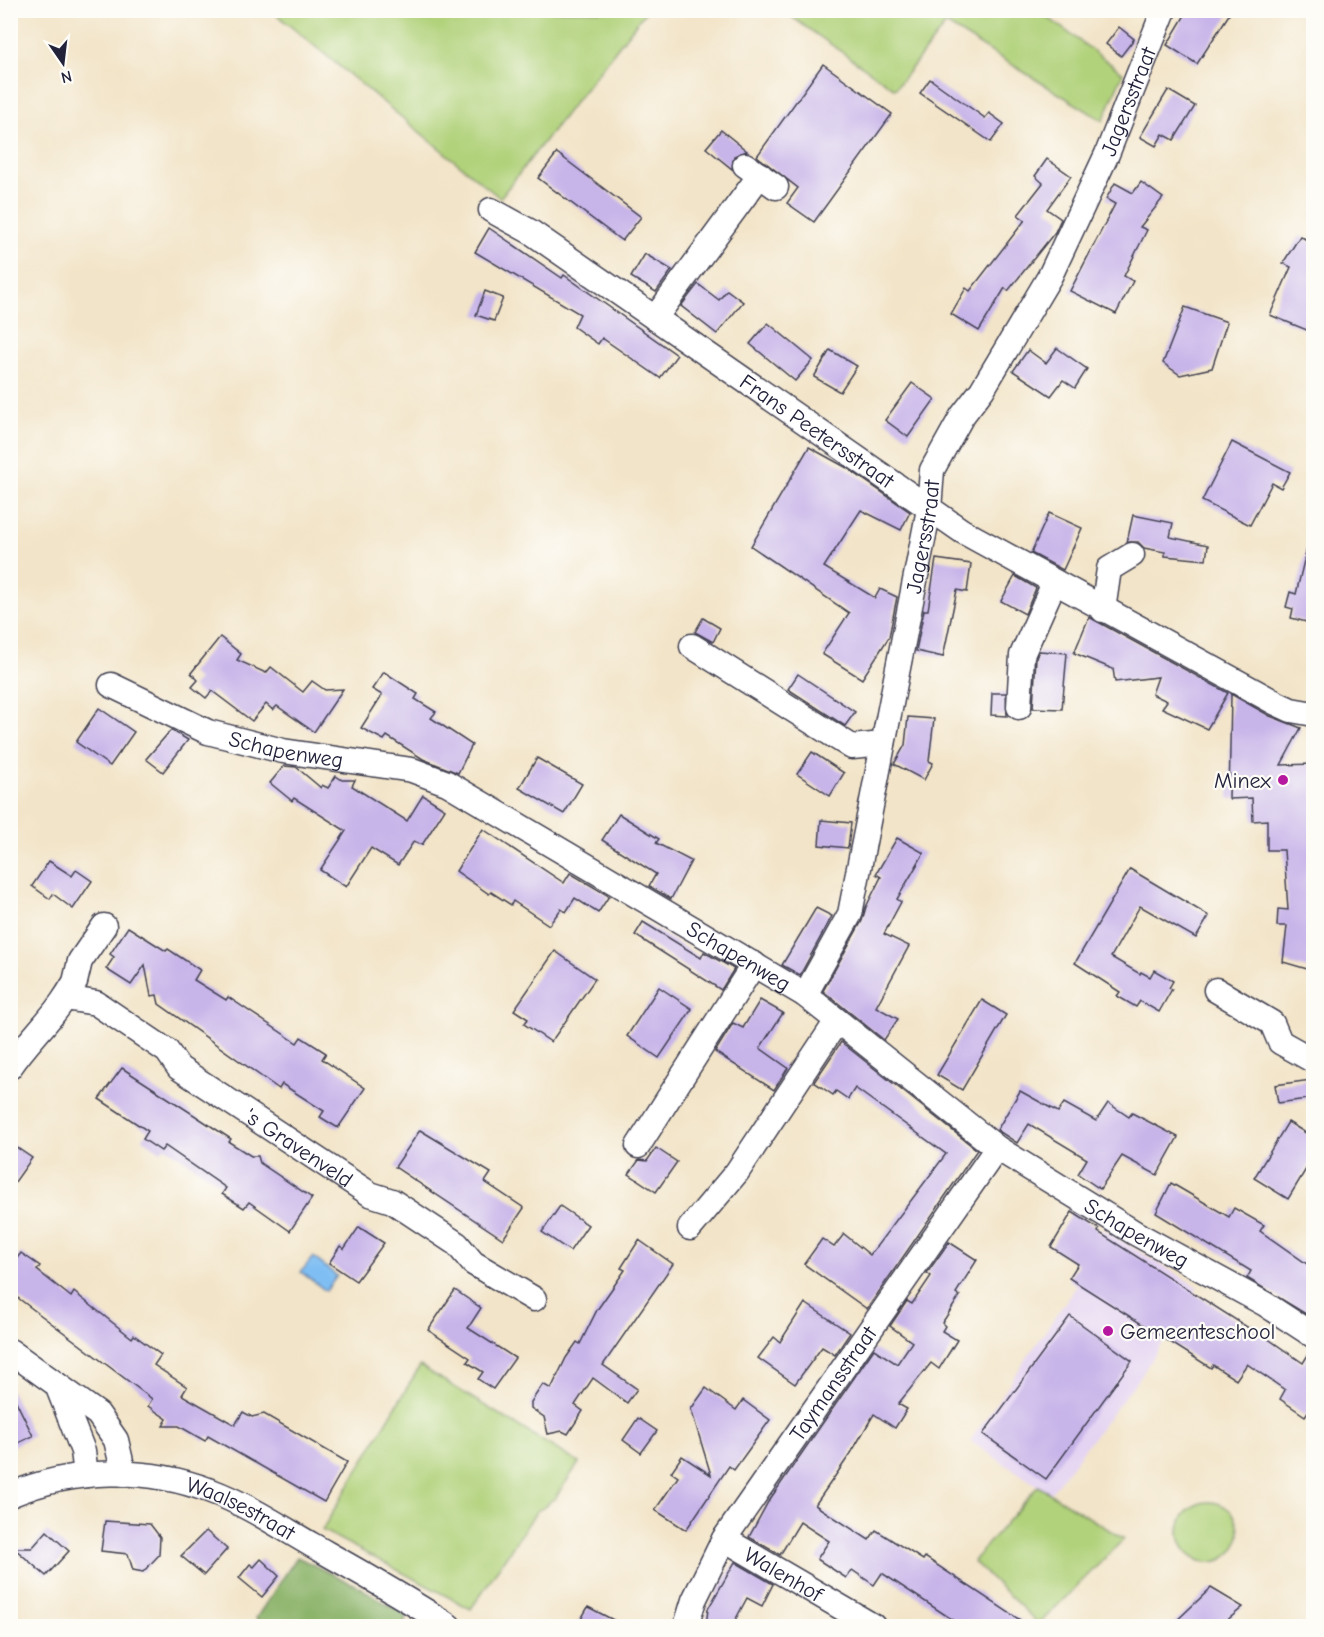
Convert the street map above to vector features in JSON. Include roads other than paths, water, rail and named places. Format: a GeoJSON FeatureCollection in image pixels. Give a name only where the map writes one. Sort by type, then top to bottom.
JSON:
{"type":"FeatureCollection","features":[{"type":"Feature","properties":{"kind":"street","name":"Jagersstraat"},"geometry":{"type":"LineString","coordinates":[[806,995],[850,914],[929,509],[932,470],[962,416],[982,390],[1050,276],[1107,154],[1164,10]]}},
{"type":"Feature","properties":{"kind":"street"},"geometry":{"type":"LineString","coordinates":[[655,318],[761,176]]}},
{"type":"Feature","properties":{"kind":"street","name":"Frans Peetersstraat"},"geometry":{"type":"LineString","coordinates":[[491,210],[531,232],[962,531],[1102,610],[1276,703],[1291,710],[1314,714]]}},
{"type":"Feature","properties":{"kind":"street"},"geometry":{"type":"LineString","coordinates":[[1102,610],[1109,568],[1132,555]]}},
{"type":"Feature","properties":{"kind":"street"},"geometry":{"type":"LineString","coordinates":[[1019,707],[1022,655],[1054,583]]}},
{"type":"Feature","properties":{"kind":"street"},"geometry":{"type":"LineString","coordinates":[[692,646],[852,747],[883,744]]}},
{"type":"Feature","properties":{"kind":"street","name":"Schapenweg"},"geometry":{"type":"LineString","coordinates":[[111,685],[208,732],[283,751],[396,767],[447,783],[806,995],[997,1148],[1135,1233],[1265,1304],[1314,1336]]}},
{"type":"Feature","properties":{"kind":"street"},"geometry":{"type":"LineString","coordinates":[[10,1067],[27,1043],[49,1021],[75,982],[80,960],[104,926]]}},
{"type":"Feature","properties":{"kind":"street"},"geometry":{"type":"LineString","coordinates":[[638,1146],[754,964]]}},
{"type":"Feature","properties":{"kind":"street"},"geometry":{"type":"LineString","coordinates":[[1216,990],[1272,1023],[1280,1042],[1314,1061]]}},
{"type":"Feature","properties":{"kind":"street","name":"'s Gravenveld"},"geometry":{"type":"LineString","coordinates":[[64,998],[96,1003],[167,1051],[179,1068],[370,1194],[392,1201],[457,1244],[473,1263],[534,1299]]}},
{"type":"Feature","properties":{"kind":"street"},"geometry":{"type":"LineString","coordinates":[[690,1228],[737,1172],[837,1021]]}},
{"type":"Feature","properties":{"kind":"street","name":"Taymansstraat"},"geometry":{"type":"LineString","coordinates":[[686,1626],[694,1600],[724,1539],[997,1148]]}},
{"type":"Feature","properties":{"kind":"street"},"geometry":{"type":"LineString","coordinates":[[10,1351],[91,1407],[111,1430],[124,1474]]}},
{"type":"Feature","properties":{"kind":"street"},"geometry":{"type":"LineString","coordinates":[[57,1385],[83,1452],[86,1475]]}},
{"type":"Feature","properties":{"kind":"street","name":"Waalsestraat"},"geometry":{"type":"LineString","coordinates":[[10,1495],[48,1481],[86,1475],[124,1474],[163,1477],[213,1492],[347,1564],[449,1626]]}},
{"type":"Feature","properties":{"kind":"street","name":"Walenhof"},"geometry":{"type":"LineString","coordinates":[[724,1539],[873,1626]]}},
{"type":"Feature","properties":{"kind":"water"},"geometry":{"type":"Polygon","coordinates":[[[313,1257],[337,1276],[326,1291],[301,1272],[313,1257]]]}},
{"type":"Feature","properties":{"kind":"place","name":"Minex"},"geometry":{"type":"Point","coordinates":[1283,780]}},
{"type":"Feature","properties":{"kind":"place","name":"Gemeenteschool"},"geometry":{"type":"Point","coordinates":[1108,1331]}}]}
